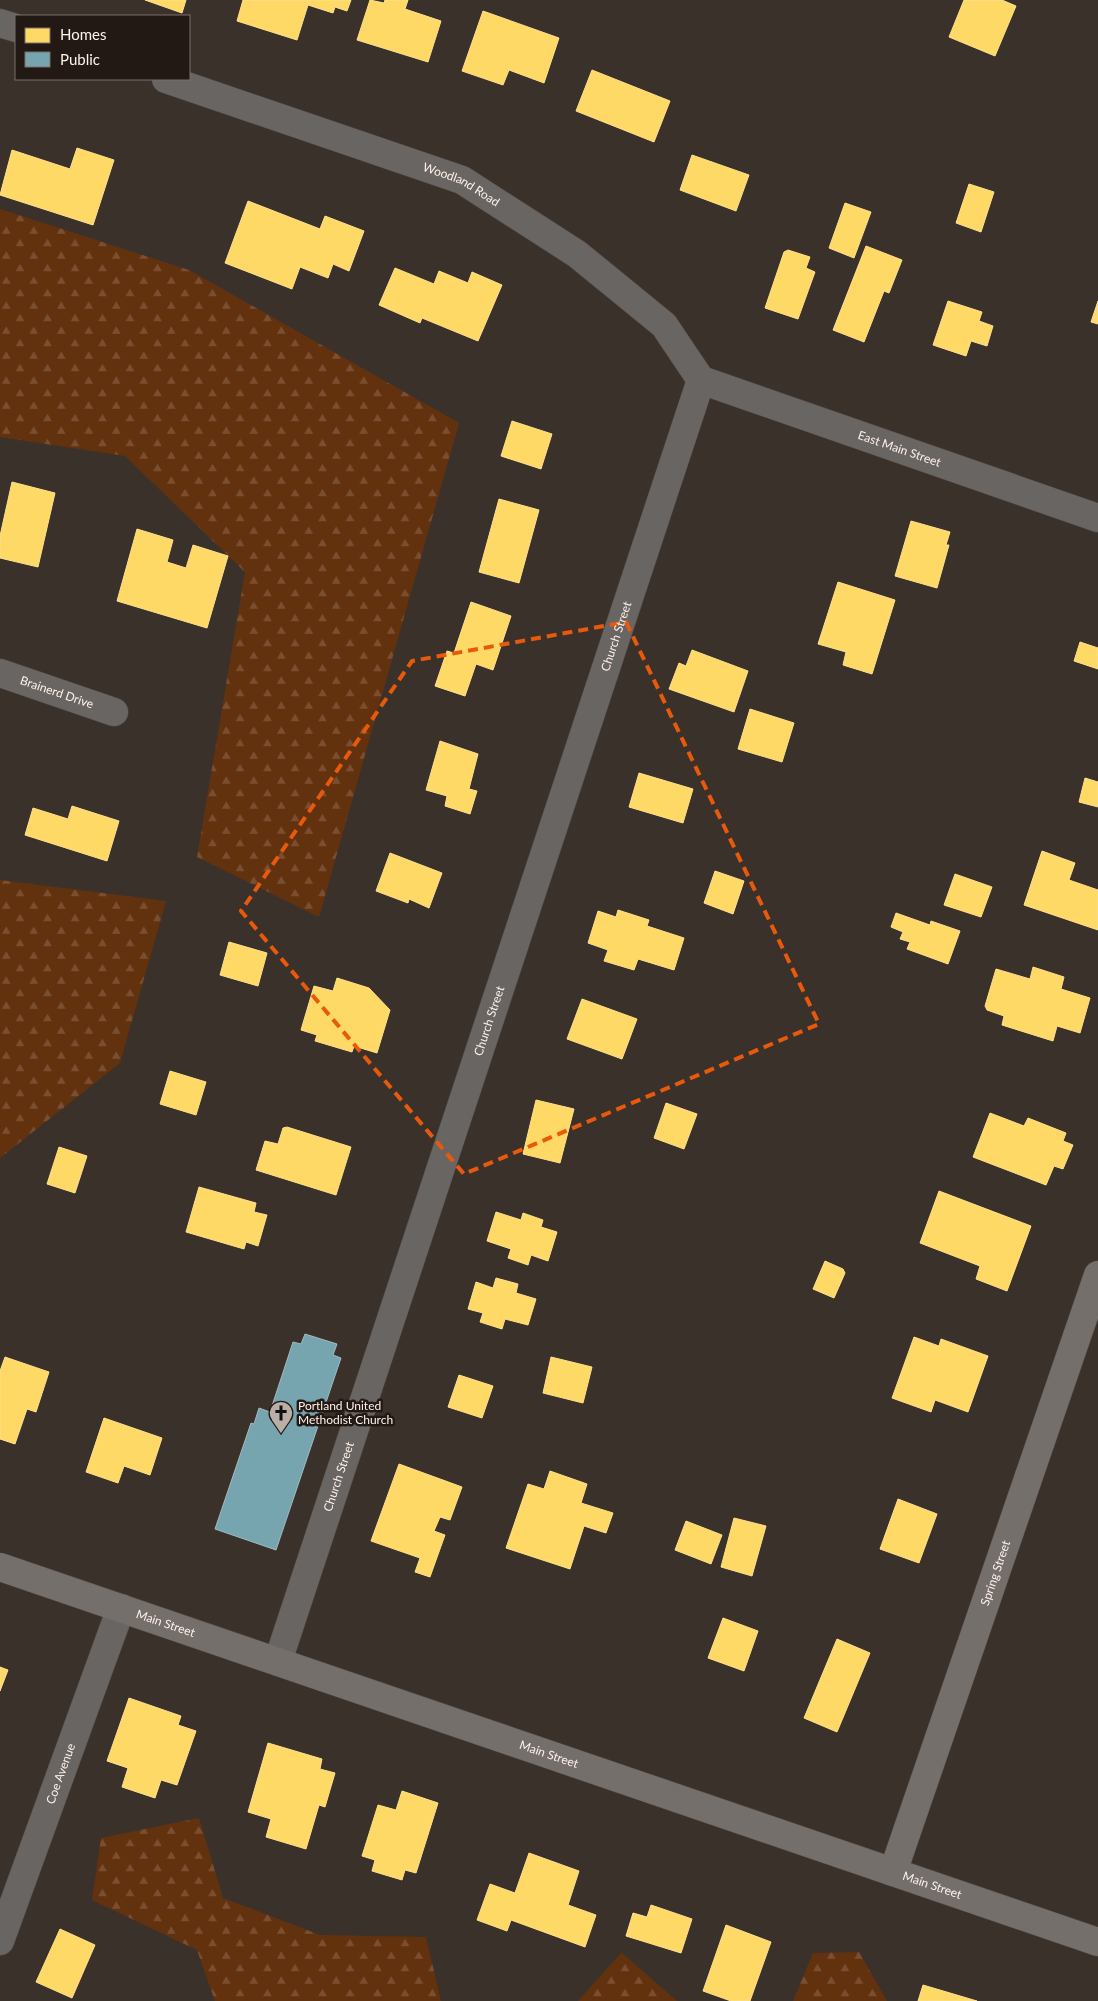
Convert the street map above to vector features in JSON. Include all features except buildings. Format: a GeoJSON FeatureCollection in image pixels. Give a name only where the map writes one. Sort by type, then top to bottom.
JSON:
{"type":"FeatureCollection","features":[{"type":"Feature","properties":{"kind":"main road","name":"Spring Street"},"geometry":{"type":"LineString","coordinates":[[893,1872],[1098,1275]]}},
{"type":"Feature","properties":{"kind":"main road","name":"Main Street"},"geometry":{"type":"LineString","coordinates":[[0,1567],[1098,1942]]}},
{"type":"Feature","properties":{"kind":"street"},"geometry":{"type":"LineString","coordinates":[[0,23],[15,28]]}},
{"type":"Feature","properties":{"kind":"street","name":"Woodland Road"},"geometry":{"type":"LineString","coordinates":[[169,80],[462,180],[577,254],[664,326],[701,380]]}},
{"type":"Feature","properties":{"kind":"street","name":"East Main Street"},"geometry":{"type":"LineString","coordinates":[[701,380],[1098,518]]}},
{"type":"Feature","properties":{"kind":"street","name":"Church Street"},"geometry":{"type":"LineString","coordinates":[[278,1661],[701,380]]}},
{"type":"Feature","properties":{"kind":"street","name":"Brainerd Drive"},"geometry":{"type":"LineString","coordinates":[[0,673],[114,712]]}},
{"type":"Feature","properties":{"kind":"street","name":"Coe Avenue"},"geometry":{"type":"LineString","coordinates":[[0,1942],[121,1608]]}},
{"type":"Feature","properties":{"kind":"highlighted area"},"geometry":{"type":"Polygon","coordinates":[[[626,622],[819,1024],[464,1174],[241,911],[412,661],[626,622]]]}},
{"type":"Feature","properties":{"kind":"green space"},"geometry":{"type":"Polygon","coordinates":[[[0,209],[189,270],[459,423],[319,917],[197,857],[245,572],[125,456],[0,437],[0,209]]]}},
{"type":"Feature","properties":{"kind":"green space"},"geometry":{"type":"Polygon","coordinates":[[[0,880],[166,901],[120,1063],[0,1158],[0,880]]]}},
{"type":"Feature","properties":{"kind":"green space"},"geometry":{"type":"Polygon","coordinates":[[[199,1818],[223,1898],[320,1935],[426,1937],[441,2001],[215,2001],[197,1950],[92,1900],[101,1838],[199,1818]]]}},
{"type":"Feature","properties":{"kind":"green space"},"geometry":{"type":"Polygon","coordinates":[[[859,1952],[887,2001],[793,2001],[813,1953],[859,1952]]]}},
{"type":"Feature","properties":{"kind":"green space"},"geometry":{"type":"Polygon","coordinates":[[[622,1953],[677,2001],[578,2001],[622,1953]]]}},
{"type":"Feature","properties":{"kind":"place","name":"Portland United Methodist Church"},"geometry":{"type":"Point","coordinates":[281,1434]}}]}
